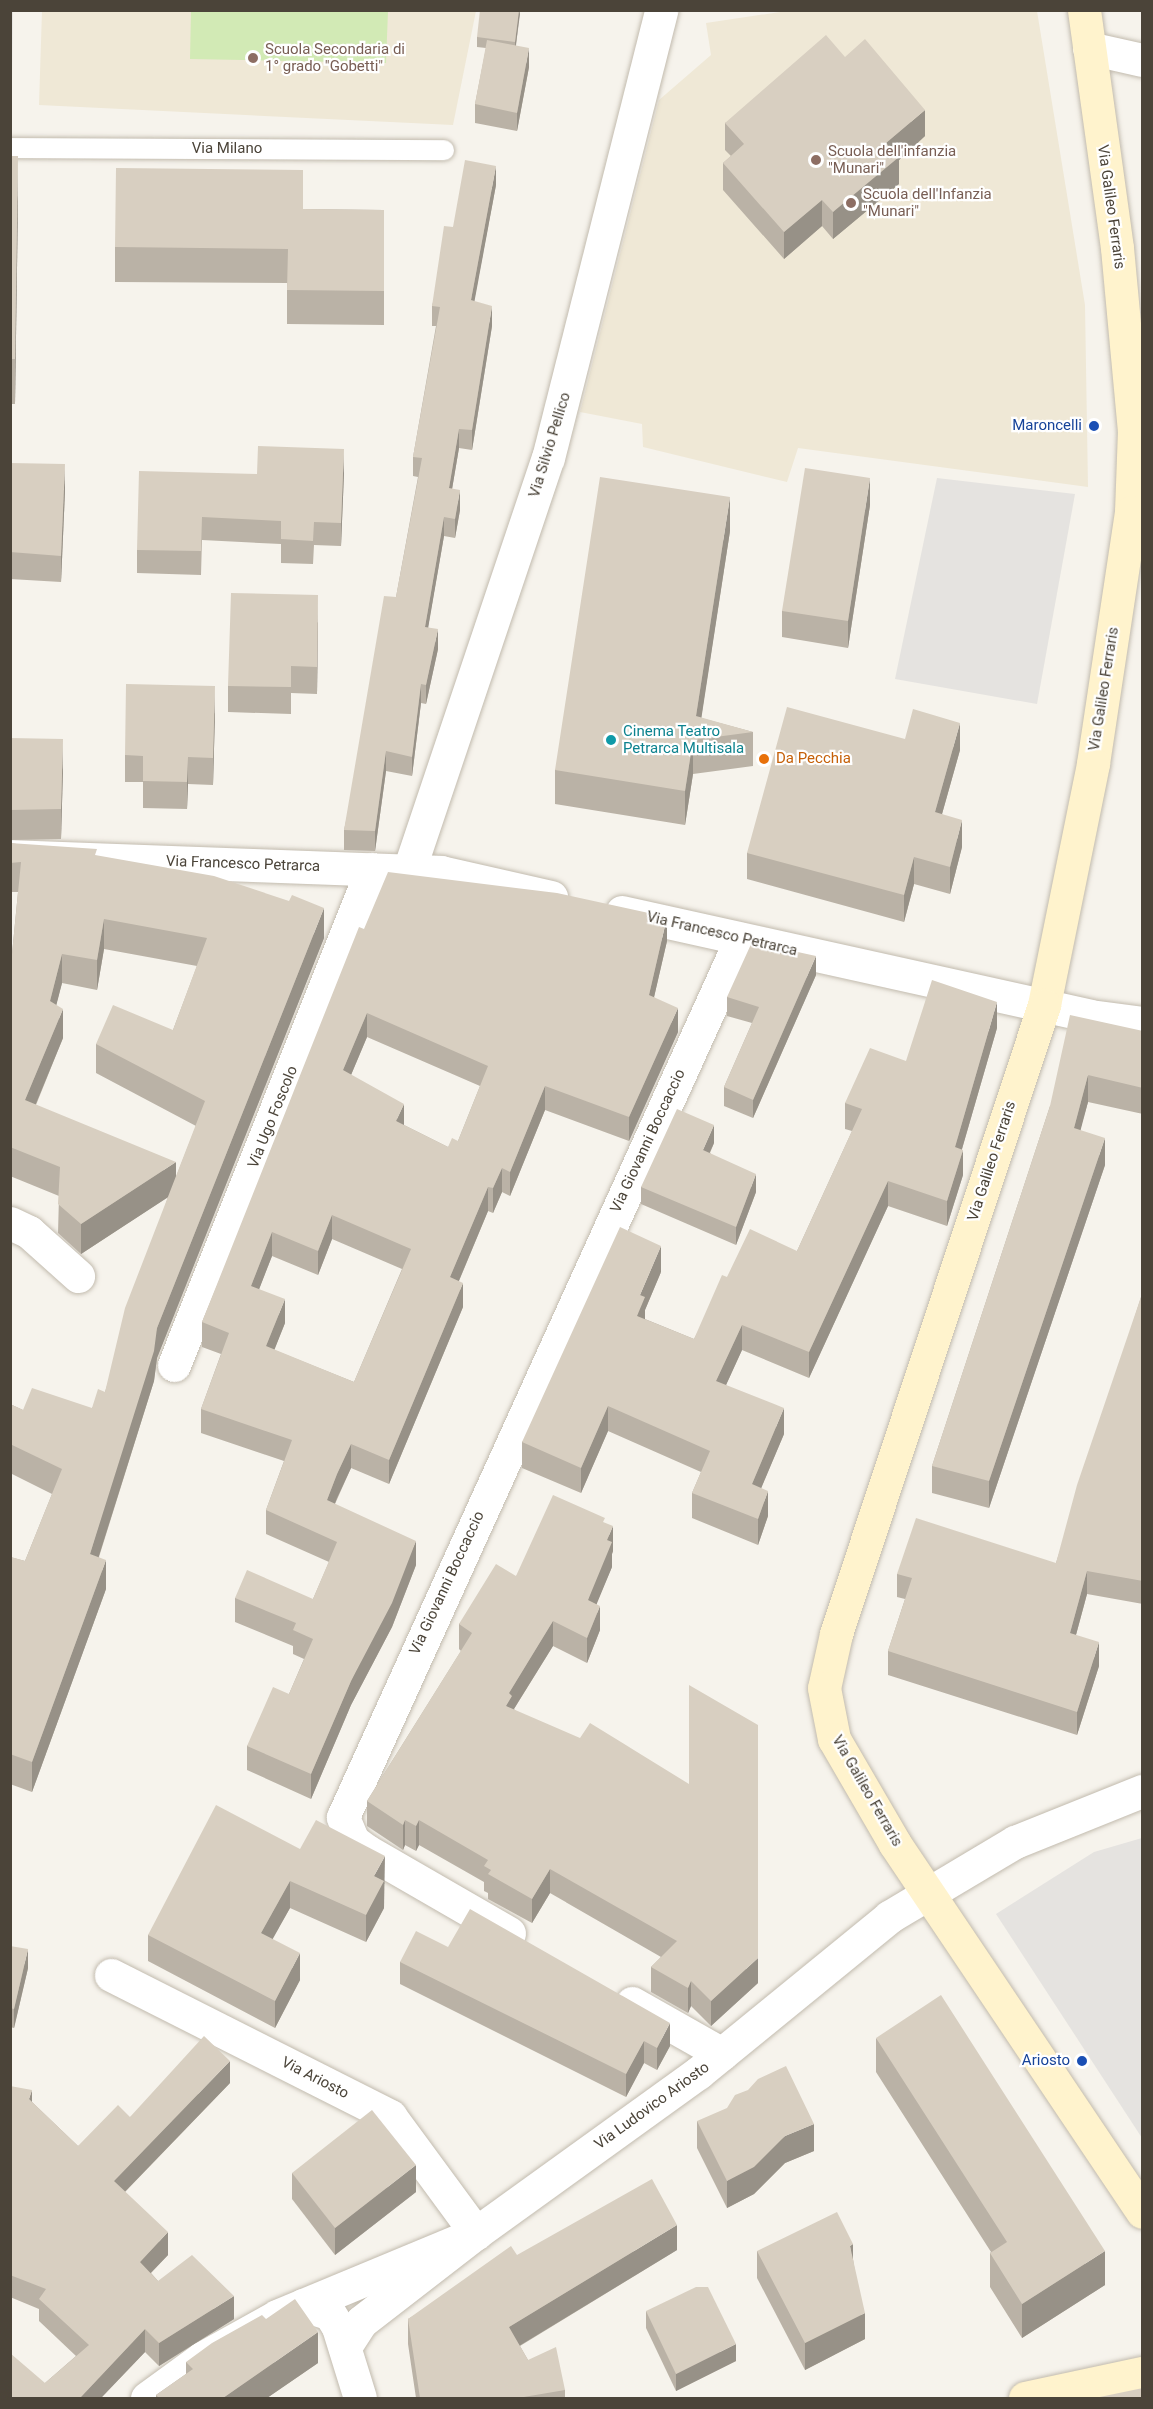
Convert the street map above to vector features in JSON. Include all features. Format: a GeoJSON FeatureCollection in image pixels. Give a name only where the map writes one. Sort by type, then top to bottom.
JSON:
{"type":"FeatureCollection","features":[{"type":"Feature","properties":{"kind":"main road","name":"Via Galileo Ferraris"},"geometry":{"type":"LineString","coordinates":[[1084,10],[1128,350],[1134,430],[1131,512],[1093,764],[1044,1005],[836,1634],[824,1688],[834,1739],[895,1844],[1143,2212]]}},
{"type":"Feature","properties":{"kind":"main road"},"geometry":{"type":"LineString","coordinates":[[1025,2398],[1143,2373]]}},
{"type":"Feature","properties":{"kind":"street","name":"Via Silvio Pellico"},"geometry":{"type":"LineString","coordinates":[[409,870],[548,458],[661,10]]}},
{"type":"Feature","properties":{"kind":"street"},"geometry":{"type":"LineString","coordinates":[[1089,48],[1143,60]]}},
{"type":"Feature","properties":{"kind":"street","name":"Via Francesco Petrarca"},"geometry":{"type":"LineString","coordinates":[[10,856],[441,872],[1044,1005],[1143,1023]]}},
{"type":"Feature","properties":{"kind":"street","name":"Via Ugo Foscolo"},"geometry":{"type":"LineString","coordinates":[[174,1365],[372,869]]}},
{"type":"Feature","properties":{"kind":"street","name":"Via Giovanni Boccaccio"},"geometry":{"type":"LineString","coordinates":[[539,1950],[366,1851],[353,1841],[343,1817],[741,939]]}},
{"type":"Feature","properties":{"kind":"street"},"geometry":{"type":"LineString","coordinates":[[10,1223],[28,1232],[78,1276]]}},
{"type":"Feature","properties":{"kind":"street","name":"Via Ludovico Ariosto"},"geometry":{"type":"LineString","coordinates":[[147,2398],[202,2358],[303,2305],[476,2233],[722,2054],[889,1917],[931,1896],[1015,1842],[1143,1791]]}},
{"type":"Feature","properties":{"kind":"street","name":"Via Ariosto"},"geometry":{"type":"LineString","coordinates":[[111,1975],[390,2116],[476,2233]]}},
{"type":"Feature","properties":{"kind":"street"},"geometry":{"type":"LineString","coordinates":[[610,1991],[722,2054]]}},
{"type":"Feature","properties":{"kind":"street"},"geometry":{"type":"LineString","coordinates":[[345,2347],[361,2322],[476,2233]]}},
{"type":"Feature","properties":{"kind":"street"},"geometry":{"type":"LineString","coordinates":[[303,2305],[330,2314],[345,2347],[360,2398]]}},
{"type":"Feature","properties":{"kind":"lane","name":"Via Milano"},"geometry":{"type":"LineString","coordinates":[[10,148],[444,150]]}},
{"type":"Feature","properties":{"kind":"shaded area"},"geometry":{"type":"Polygon","coordinates":[[[13,10],[12,81],[11,81],[10,11],[13,10]]]}},
{"type":"Feature","properties":{"kind":"shaded area","name":"Scuola dell'Infanzia \"Munari\""},"geometry":{"type":"Polygon","coordinates":[[[793,10],[1037,11],[1085,305],[1088,487],[798,448],[787,482],[643,447],[642,424],[580,412],[659,100],[711,55],[706,23],[793,10]]]}},
{"type":"Feature","properties":{"kind":"shaded area","name":"Scuola Secondaria di 1° grado \"Gobetti\""},"geometry":{"type":"Polygon","coordinates":[[[42,11],[476,11],[453,125],[39,105],[42,11]]]}},
{"type":"Feature","properties":{"kind":"shaded area"},"geometry":{"type":"Polygon","coordinates":[[[937,478],[1075,494],[1037,704],[895,679],[937,478]]]}},
{"type":"Feature","properties":{"kind":"shaded area"},"geometry":{"type":"Polygon","coordinates":[[[1142,1838],[1142,2138],[996,1914],[1094,1852],[1142,1838]]]}},
{"type":"Feature","properties":{"kind":"green space"},"geometry":{"type":"Polygon","coordinates":[[[191,11],[388,11],[386,63],[190,59],[191,11]]]}},
{"type":"Feature","properties":{"kind":"building"},"geometry":{"type":"Polygon","coordinates":[[[480,10],[519,10],[515,42],[477,37],[480,10]]]}},
{"type":"Feature","properties":{"kind":"building","name":"Scuola dell'infanzia \"Munari\""},"geometry":{"type":"Polygon","coordinates":[[[826,35],[845,57],[865,39],[925,110],[886,143],[899,157],[833,212],[822,200],[784,232],[723,163],[744,144],[725,123],[826,35]]]}},
{"type":"Feature","properties":{"kind":"building"},"geometry":{"type":"Polygon","coordinates":[[[487,40],[529,48],[517,113],[475,104],[487,40]]]}},
{"type":"Feature","properties":{"kind":"building"},"geometry":{"type":"Polygon","coordinates":[[[10,156],[18,156],[15,359],[10,359],[10,156]]]}},
{"type":"Feature","properties":{"kind":"building"},"geometry":{"type":"Polygon","coordinates":[[[465,160],[496,166],[471,300],[492,306],[472,430],[459,429],[449,488],[460,490],[455,519],[444,517],[425,627],[438,629],[426,685],[421,684],[412,757],[386,751],[375,831],[344,830],[384,596],[396,597],[422,458],[413,457],[440,307],[432,306],[444,226],[453,227],[465,160]]]}},
{"type":"Feature","properties":{"kind":"building"},"geometry":{"type":"Polygon","coordinates":[[[116,168],[303,170],[303,209],[384,210],[384,291],[287,290],[288,249],[115,247],[116,168]]]}},
{"type":"Feature","properties":{"kind":"building"},"geometry":{"type":"Polygon","coordinates":[[[258,446],[344,449],[341,523],[314,522],[313,541],[281,539],[281,521],[202,517],[201,551],[137,550],[139,471],[257,474],[258,446]]]}},
{"type":"Feature","properties":{"kind":"building"},"geometry":{"type":"Polygon","coordinates":[[[10,463],[65,464],[61,556],[10,552],[10,463]]]}},
{"type":"Feature","properties":{"kind":"building"},"geometry":{"type":"Polygon","coordinates":[[[805,468],[870,478],[848,621],[782,611],[805,468]]]}},
{"type":"Feature","properties":{"kind":"building"},"geometry":{"type":"Polygon","coordinates":[[[600,477],[730,497],[696,716],[753,732],[693,740],[685,791],[555,770],[600,477]]]}},
{"type":"Feature","properties":{"kind":"building"},"geometry":{"type":"Polygon","coordinates":[[[231,593],[318,595],[317,667],[291,666],[291,687],[228,686],[231,593]]]}},
{"type":"Feature","properties":{"kind":"building"},"geometry":{"type":"Polygon","coordinates":[[[126,684],[215,686],[213,758],[188,757],[187,782],[143,781],[143,756],[125,755],[126,684]]]}},
{"type":"Feature","properties":{"kind":"building"},"geometry":{"type":"Polygon","coordinates":[[[787,707],[905,739],[913,709],[960,723],[935,812],[962,820],[950,867],[914,857],[904,895],[747,853],[787,707]]]}},
{"type":"Feature","properties":{"kind":"building"},"geometry":{"type":"Polygon","coordinates":[[[10,738],[63,739],[61,809],[10,810],[10,738]]]}},
{"type":"Feature","properties":{"kind":"building"},"geometry":{"type":"Polygon","coordinates":[[[10,843],[97,849],[95,855],[214,876],[289,901],[292,895],[324,908],[157,1328],[154,1351],[90,1554],[106,1560],[32,1762],[10,1754],[10,1557],[25,1561],[62,1469],[10,1444],[10,1404],[23,1410],[32,1388],[92,1408],[98,1389],[105,1392],[125,1308],[205,1101],[96,1044],[113,1005],[173,1030],[207,938],[104,919],[97,960],[62,954],[50,1001],[63,1009],[25,1100],[176,1162],[81,1224],[58,1204],[60,1167],[10,1147],[10,954],[12,954],[21,862],[10,863],[10,843]]]}},
{"type":"Feature","properties":{"kind":"building"},"geometry":{"type":"Polygon","coordinates":[[[388,872],[557,893],[667,917],[649,995],[678,1008],[629,1117],[545,1086],[510,1172],[502,1168],[493,1188],[488,1187],[450,1277],[463,1283],[389,1460],[351,1444],[327,1500],[416,1541],[392,1603],[351,1681],[311,1774],[247,1746],[273,1687],[289,1694],[313,1639],[293,1630],[296,1623],[235,1598],[247,1570],[313,1599],[337,1542],[266,1510],[292,1440],[201,1409],[229,1333],[202,1322],[359,927],[364,929],[388,872]],[[367,1013],[343,1070],[404,1104],[396,1121],[448,1147],[452,1138],[458,1141],[488,1066],[367,1013]],[[332,1215],[318,1251],[272,1232],[251,1286],[285,1299],[266,1346],[354,1382],[411,1249],[332,1215]]]}},
{"type":"Feature","properties":{"kind":"building"},"geometry":{"type":"Polygon","coordinates":[[[752,942],[816,956],[753,1100],[724,1087],[759,1007],[727,997],[752,942]]]}},
{"type":"Feature","properties":{"kind":"building"},"geometry":{"type":"Polygon","coordinates":[[[932,980],[997,1002],[955,1147],[963,1150],[947,1201],[888,1181],[809,1352],[742,1325],[716,1381],[784,1408],[752,1484],[768,1491],[758,1519],[692,1493],[710,1451],[608,1406],[581,1468],[522,1442],[620,1227],[661,1246],[640,1295],[645,1297],[637,1316],[694,1339],[722,1275],[727,1277],[750,1229],[797,1251],[862,1109],[845,1103],[870,1048],[906,1061],[932,980]]]}},
{"type":"Feature","properties":{"kind":"building"},"geometry":{"type":"Polygon","coordinates":[[[1070,1015],[1143,1031],[1143,1088],[1088,1075],[1074,1128],[1105,1138],[989,1481],[932,1466],[1050,1106],[1070,1015]]]}},
{"type":"Feature","properties":{"kind":"building"},"geometry":{"type":"Polygon","coordinates":[[[677,1109],[714,1125],[703,1150],[756,1174],[736,1227],[641,1187],[677,1109]]]}},
{"type":"Feature","properties":{"kind":"building"},"geometry":{"type":"Polygon","coordinates":[[[1143,1291],[1143,1581],[1087,1571],[1070,1633],[1099,1642],[1077,1712],[888,1651],[912,1578],[897,1574],[916,1518],[1056,1563],[1077,1485],[1143,1291]]]}},
{"type":"Feature","properties":{"kind":"building"},"geometry":{"type":"Polygon","coordinates":[[[553,1495],[605,1518],[603,1522],[613,1526],[607,1540],[612,1542],[588,1600],[600,1606],[587,1638],[553,1621],[509,1693],[512,1696],[506,1706],[580,1738],[590,1723],[689,1784],[689,1685],[758,1725],[758,1958],[711,2001],[691,1981],[688,1988],[651,1967],[677,1941],[550,1869],[532,1899],[488,1874],[491,1870],[484,1866],[488,1860],[419,1820],[416,1826],[405,1820],[403,1825],[367,1801],[472,1633],[459,1624],[496,1564],[516,1576],[553,1495]]]}},
{"type":"Feature","properties":{"kind":"building"},"geometry":{"type":"Polygon","coordinates":[[[216,1805],[300,1849],[316,1820],[385,1856],[374,1876],[384,1881],[366,1915],[290,1881],[261,1933],[300,1953],[275,2001],[148,1935],[216,1805]]]}},
{"type":"Feature","properties":{"kind":"building"},"geometry":{"type":"Polygon","coordinates":[[[470,1909],[670,2023],[657,2048],[644,2041],[626,2074],[400,1962],[416,1931],[448,1947],[470,1909]]]}},
{"type":"Feature","properties":{"kind":"building"},"geometry":{"type":"Polygon","coordinates":[[[10,1946],[28,1949],[14,2009],[10,2008],[10,1946]]]}},
{"type":"Feature","properties":{"kind":"building"},"geometry":{"type":"Polygon","coordinates":[[[941,1995],[1105,2251],[1022,2304],[990,2253],[1007,2242],[876,2038],[941,1995]]]}},
{"type":"Feature","properties":{"kind":"building"},"geometry":{"type":"Polygon","coordinates":[[[204,2036],[230,2061],[114,2181],[168,2232],[140,2262],[158,2281],[192,2255],[234,2296],[159,2343],[145,2329],[80,2398],[10,2398],[10,2353],[45,2383],[89,2345],[39,2299],[46,2289],[10,2275],[10,2086],[32,2090],[29,2099],[78,2146],[118,2105],[130,2117],[204,2036]]]}},
{"type":"Feature","properties":{"kind":"building"},"geometry":{"type":"Polygon","coordinates":[[[786,2066],[814,2124],[785,2136],[754,2167],[727,2181],[697,2121],[727,2108],[735,2095],[748,2090],[758,2079],[786,2066]]]}},
{"type":"Feature","properties":{"kind":"building"},"geometry":{"type":"Polygon","coordinates":[[[372,2110],[416,2165],[335,2228],[292,2173],[372,2110]]]}},
{"type":"Feature","properties":{"kind":"building"},"geometry":{"type":"Polygon","coordinates":[[[652,2179],[677,2225],[509,2327],[528,2360],[556,2347],[565,2390],[518,2398],[420,2398],[408,2319],[511,2246],[517,2255],[652,2179]]]}},
{"type":"Feature","properties":{"kind":"building"},"geometry":{"type":"Polygon","coordinates":[[[837,2212],[853,2244],[850,2246],[865,2313],[805,2343],[757,2251],[837,2212]]]}},
{"type":"Feature","properties":{"kind":"building"},"geometry":{"type":"Polygon","coordinates":[[[696,2287],[708,2287],[736,2344],[676,2374],[646,2311],[696,2287]]]}},
{"type":"Feature","properties":{"kind":"building"},"geometry":{"type":"Polygon","coordinates":[[[295,2299],[318,2332],[223,2398],[159,2398],[156,2395],[193,2369],[186,2362],[212,2343],[262,2315],[266,2319],[295,2299]]]}},
{"type":"Feature","properties":{"kind":"building"},"geometry":{"type":"Polygon","coordinates":[[[1143,2388],[1143,2398],[1095,2398],[1143,2388]]]}},
{"type":"Feature","properties":{"kind":"place","name":"Scuola Secondaria di 1° grado \"Gobetti\""},"geometry":{"type":"Point","coordinates":[253,58]}},
{"type":"Feature","properties":{"kind":"place","name":"Scuola dell'infanzia \"Munari\""},"geometry":{"type":"Point","coordinates":[816,160]}},
{"type":"Feature","properties":{"kind":"place","name":"Scuola dell'Infanzia \"Munari\""},"geometry":{"type":"Point","coordinates":[851,203]}},
{"type":"Feature","properties":{"kind":"place","name":"Maroncelli"},"geometry":{"type":"Point","coordinates":[1094,426]}},
{"type":"Feature","properties":{"kind":"place","name":"Cinema Teatro Petrarca Multisala"},"geometry":{"type":"Point","coordinates":[611,740]}},
{"type":"Feature","properties":{"kind":"place","name":"Da Pecchia"},"geometry":{"type":"Point","coordinates":[764,759]}},
{"type":"Feature","properties":{"kind":"place","name":"Ariosto"},"geometry":{"type":"Point","coordinates":[1082,2061]}}]}
